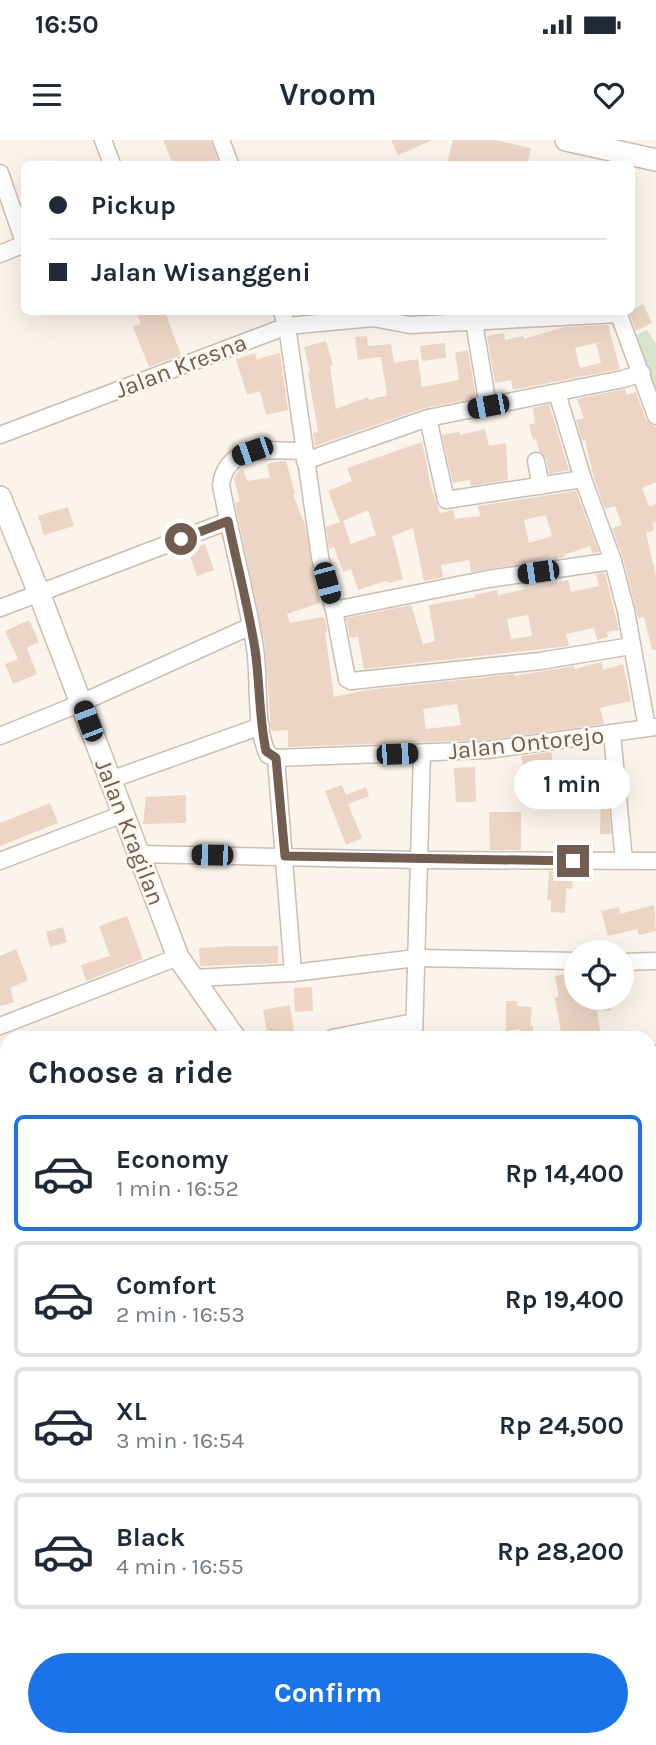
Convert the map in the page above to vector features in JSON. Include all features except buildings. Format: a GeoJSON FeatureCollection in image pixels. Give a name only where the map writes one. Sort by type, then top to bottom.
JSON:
{"type":"FeatureCollection","features":[{"type":"Feature","properties":{"kind":"street"},"geometry":{"type":"LineString","coordinates":[[103,140],[111,161]]}},
{"type":"Feature","properties":{"kind":"street"},"geometry":{"type":"LineString","coordinates":[[221,140],[229,161]]}},
{"type":"Feature","properties":{"kind":"street"},"geometry":{"type":"LineString","coordinates":[[566,140],[656,160]]}},
{"type":"Feature","properties":{"kind":"street"},"geometry":{"type":"LineString","coordinates":[[0,173],[21,234]]}},
{"type":"Feature","properties":{"kind":"street"},"geometry":{"type":"LineString","coordinates":[[0,254],[21,244]]}},
{"type":"Feature","properties":{"kind":"street","name":"Jalan Kresna"},"geometry":{"type":"LineString","coordinates":[[0,435],[285,319],[373,318],[410,325],[586,315]]}},
{"type":"Feature","properties":{"kind":"street"},"geometry":{"type":"LineString","coordinates":[[619,315],[656,416]]}},
{"type":"Feature","properties":{"kind":"street"},"geometry":{"type":"LineString","coordinates":[[285,319],[320,557],[334,610],[346,677],[351,681],[540,661],[631,646]]}},
{"type":"Feature","properties":{"kind":"street"},"geometry":{"type":"LineString","coordinates":[[474,322],[488,406]]}},
{"type":"Feature","properties":{"kind":"street"},"geometry":{"type":"LineString","coordinates":[[293,973],[285,856],[273,758],[266,751],[261,726],[258,672],[221,485],[223,473],[238,456],[252,451],[304,456],[428,418],[642,373]]}},
{"type":"Feature","properties":{"kind":"street"},"geometry":{"type":"LineString","coordinates":[[557,393],[583,479],[613,561],[652,728]]}},
{"type":"Feature","properties":{"kind":"street"},"geometry":{"type":"LineString","coordinates":[[428,418],[446,500],[583,479]]}},
{"type":"Feature","properties":{"kind":"street"},"geometry":{"type":"LineString","coordinates":[[536,461],[541,486]]}},
{"type":"Feature","properties":{"kind":"street","name":"Jalan Kragilan"},"geometry":{"type":"LineString","coordinates":[[0,497],[178,957],[230,1031]]}},
{"type":"Feature","properties":{"kind":"street"},"geometry":{"type":"LineString","coordinates":[[0,608],[228,521]]}},
{"type":"Feature","properties":{"kind":"street"},"geometry":{"type":"LineString","coordinates":[[334,610],[488,579],[613,561]]}},
{"type":"Feature","properties":{"kind":"street"},"geometry":{"type":"LineString","coordinates":[[0,736],[81,703],[251,626]]}},
{"type":"Feature","properties":{"kind":"street"},"geometry":{"type":"LineString","coordinates":[[110,780],[261,726]]}},
{"type":"Feature","properties":{"kind":"street","name":"Jalan Ontorejo"},"geometry":{"type":"LineString","coordinates":[[273,758],[487,750],[652,728]]}},
{"type":"Feature","properties":{"kind":"street"},"geometry":{"type":"LineString","coordinates":[[612,734],[624,861]]}},
{"type":"Feature","properties":{"kind":"street"},"geometry":{"type":"LineString","coordinates":[[414,1030],[422,753]]}},
{"type":"Feature","properties":{"kind":"street"},"geometry":{"type":"LineString","coordinates":[[0,861],[123,814]]}},
{"type":"Feature","properties":{"kind":"street"},"geometry":{"type":"LineString","coordinates":[[139,854],[419,860],[656,861]]}},
{"type":"Feature","properties":{"kind":"street"},"geometry":{"type":"LineString","coordinates":[[0,1026],[178,957]]}},
{"type":"Feature","properties":{"kind":"street"},"geometry":{"type":"LineString","coordinates":[[194,978],[293,973],[416,958],[564,961]]}},
{"type":"Feature","properties":{"kind":"street"},"geometry":{"type":"LineString","coordinates":[[634,961],[656,961]]}},
{"type":"Feature","properties":{"kind":"green space"},"geometry":{"type":"Polygon","coordinates":[[[647,330],[656,344],[656,395],[633,336],[647,330]]]}},
{"type":"Feature","properties":{"kind":"route"},"geometry":{"type":"LineString","coordinates":[[181,539],[228,521],[251,626],[266,751],[268,755],[276,758],[285,856],[573,861]]}}]}
